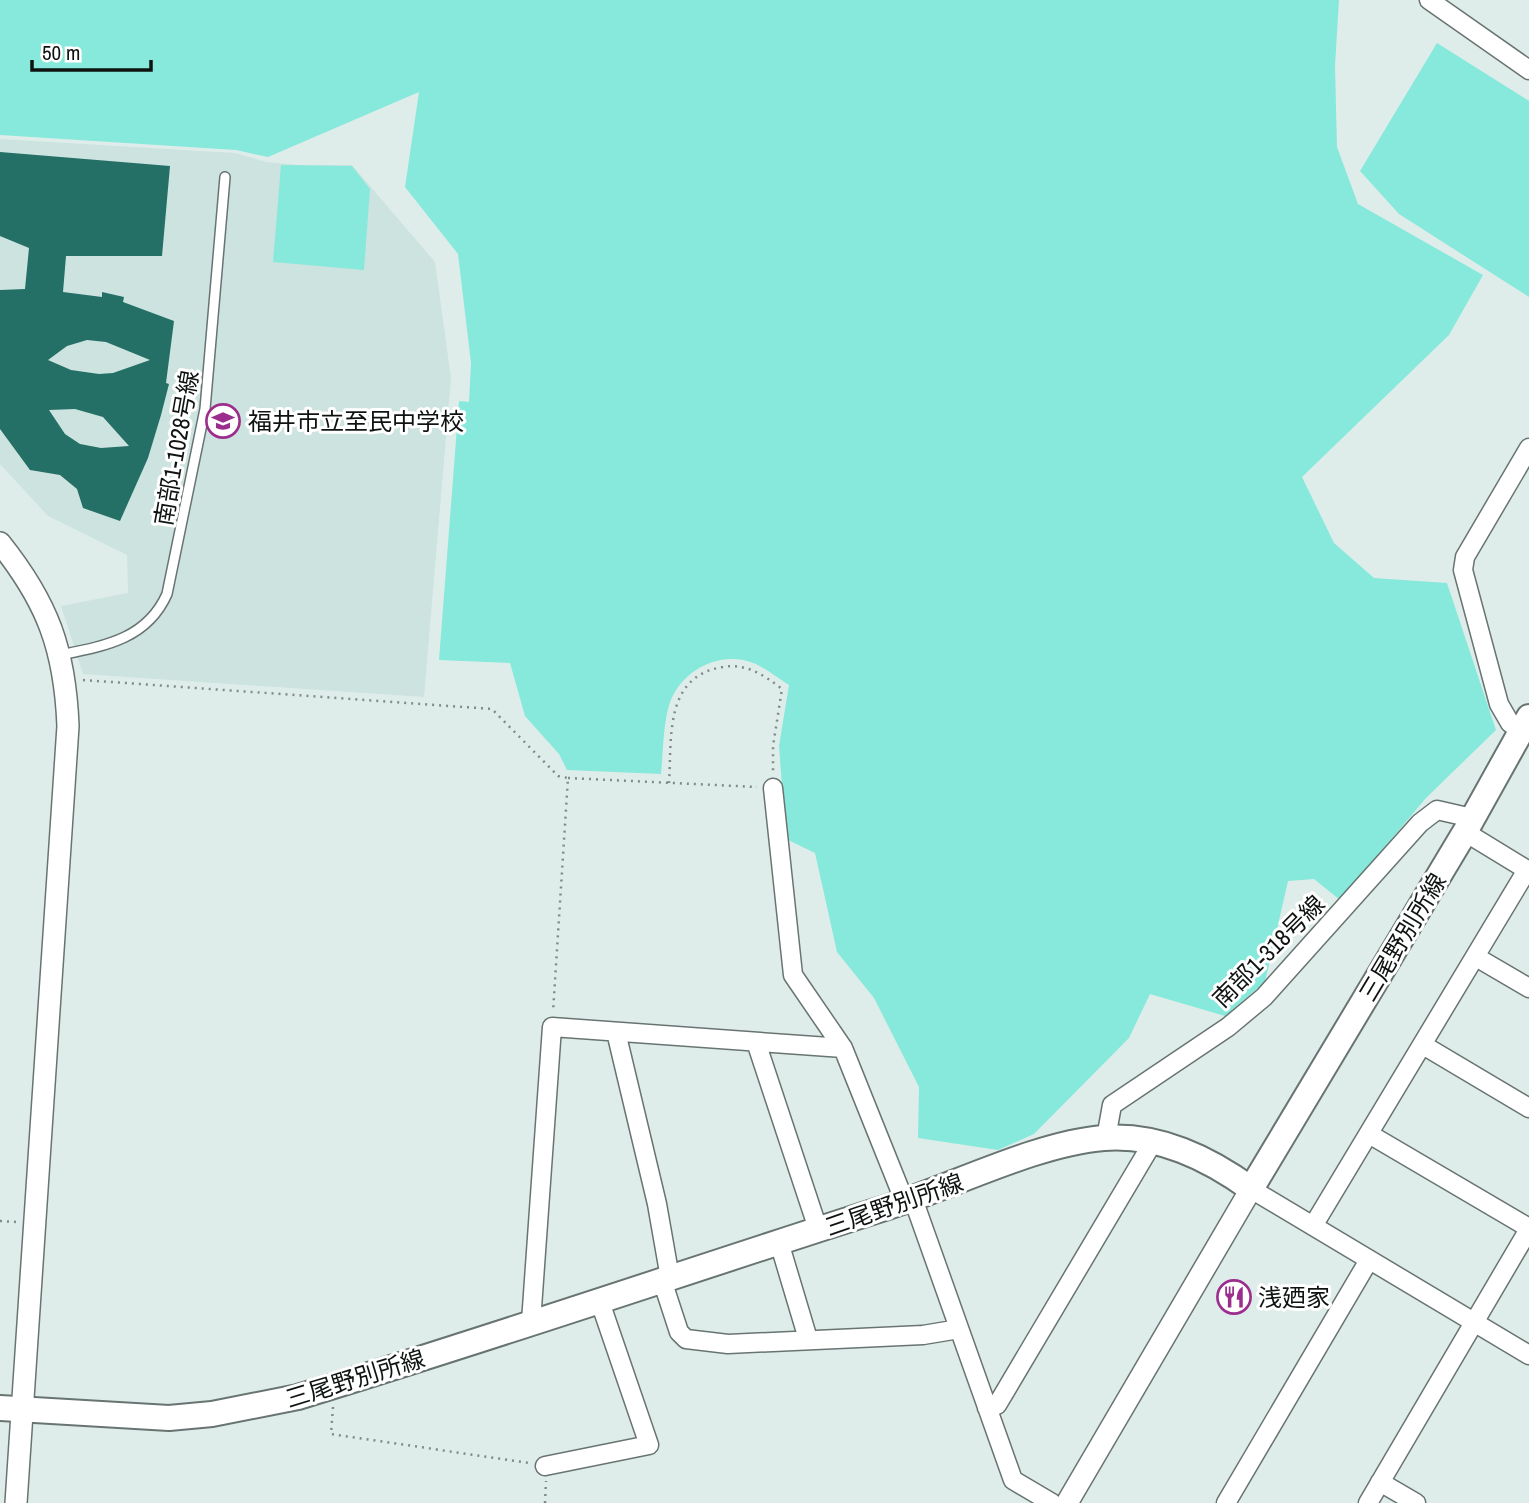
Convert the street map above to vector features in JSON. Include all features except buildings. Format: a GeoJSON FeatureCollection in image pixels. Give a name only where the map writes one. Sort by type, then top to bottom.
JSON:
{"type":"FeatureCollection","features":[{"type":"Feature","properties":{"kind":"main road","name":"三尾野別所線"},"geometry":{"type":"LineString","coordinates":[[11,1408],[114,1416],[180,1417],[247,1408],[334,1386],[666,1279],[909,1200],[1041,1152],[1106,1138],[1153,1142],[1213,1162],[1251,1189],[1468,825],[1525,724]]}},
{"type":"Feature","properties":{"kind":"street"},"geometry":{"type":"LineString","coordinates":[[1429,0],[1529,70]]}},
{"type":"Feature","properties":{"kind":"street"},"geometry":{"type":"LineString","coordinates":[[1525,724],[1510,723],[1499,704],[1463,570],[1465,557],[1529,448]]}},
{"type":"Feature","properties":{"kind":"street"},"geometry":{"type":"LineString","coordinates":[[0,543],[39,597],[57,636],[65,680],[68,726],[11,1408],[16,1503]]}},
{"type":"Feature","properties":{"kind":"street"},"geometry":{"type":"LineString","coordinates":[[773,788],[793,975],[843,1048],[900,1190],[917,1210],[1013,1480],[1052,1503]]}},
{"type":"Feature","properties":{"kind":"street","name":"南部1-318号線"},"geometry":{"type":"LineString","coordinates":[[1106,1138],[1111,1105],[1228,1027],[1264,997],[1420,823],[1437,810],[1468,825]]}},
{"type":"Feature","properties":{"kind":"street"},"geometry":{"type":"LineString","coordinates":[[1313,1226],[1528,870],[1468,825]]}},
{"type":"Feature","properties":{"kind":"street"},"geometry":{"type":"LineString","coordinates":[[1476,957],[1529,988]]}},
{"type":"Feature","properties":{"kind":"street"},"geometry":{"type":"LineString","coordinates":[[531,1322],[552,1027],[843,1048]]}},
{"type":"Feature","properties":{"kind":"street"},"geometry":{"type":"LineString","coordinates":[[616,1032],[657,1204],[666,1279],[679,1332],[686,1339],[728,1343],[923,1335],[959,1329]]}},
{"type":"Feature","properties":{"kind":"street"},"geometry":{"type":"LineString","coordinates":[[756,1042],[818,1229]]}},
{"type":"Feature","properties":{"kind":"street"},"geometry":{"type":"LineString","coordinates":[[1423,1045],[1529,1108]]}},
{"type":"Feature","properties":{"kind":"street"},"geometry":{"type":"LineString","coordinates":[[1368,1503],[1529,1228],[1369,1134]]}},
{"type":"Feature","properties":{"kind":"street"},"geometry":{"type":"LineString","coordinates":[[987,1408],[997,1405],[1153,1142]]}},
{"type":"Feature","properties":{"kind":"street"},"geometry":{"type":"LineString","coordinates":[[1067,1503],[1251,1189],[1529,1355]]}},
{"type":"Feature","properties":{"kind":"street"},"geometry":{"type":"LineString","coordinates":[[779,1242],[808,1339]]}},
{"type":"Feature","properties":{"kind":"street"},"geometry":{"type":"LineString","coordinates":[[1226,1503],[1369,1260]]}},
{"type":"Feature","properties":{"kind":"street"},"geometry":{"type":"LineString","coordinates":[[545,1466],[649,1445],[598,1300]]}},
{"type":"Feature","properties":{"kind":"street"},"geometry":{"type":"LineString","coordinates":[[1380,1482],[1416,1503]]}},
{"type":"Feature","properties":{"kind":"lane","name":"南部1-1028号線"},"geometry":{"type":"LineString","coordinates":[[60,655],[114,642],[134,634],[159,611],[167,594],[205,409],[225,177]]}},
{"type":"Feature","properties":{"kind":"path"},"geometry":{"type":"LineString","coordinates":[[65,680],[492,709],[558,776],[568,778],[669,783],[773,788],[773,746],[782,689],[753,670],[730,666],[701,672],[679,696],[674,712],[669,783]]}},
{"type":"Feature","properties":{"kind":"path"},"geometry":{"type":"LineString","coordinates":[[552,1027],[568,778]]}},
{"type":"Feature","properties":{"kind":"path"},"geometry":{"type":"LineString","coordinates":[[334,1386],[331,1434],[545,1466],[545,1503]]}},
{"type":"Feature","properties":{"kind":"shaded area","name":"福井市立至民中学校"},"geometry":{"type":"Polygon","coordinates":[[[0,139],[235,153],[266,162],[300,165],[352,165],[435,262],[451,378],[424,697],[83,674],[61,606],[128,593],[127,555],[48,516],[0,464],[0,139]]]}},
{"type":"Feature","properties":{"kind":"green space"},"geometry":{"type":"Polygon","coordinates":[[[0,0],[1339,0],[1335,66],[1337,147],[1358,204],[1483,275],[1449,335],[1302,477],[1334,543],[1374,578],[1447,583],[1496,730],[1426,798],[1340,900],[1314,879],[1288,881],[1265,982],[1225,1016],[1150,994],[1129,1038],[1034,1134],[998,1150],[918,1138],[919,1087],[874,998],[837,952],[815,853],[786,839],[779,746],[789,685],[747,661],[721,660],[709,664],[687,677],[672,697],[665,725],[661,774],[567,770],[559,754],[525,716],[510,663],[439,660],[459,401],[469,402],[471,363],[458,254],[405,187],[419,92],[268,157],[236,150],[0,135],[0,0]]]}},
{"type":"Feature","properties":{"kind":"green space"},"geometry":{"type":"Polygon","coordinates":[[[1437,43],[1529,101],[1529,297],[1399,214],[1360,171],[1437,43]]]}},
{"type":"Feature","properties":{"kind":"green space"},"geometry":{"type":"Polygon","coordinates":[[[281,165],[352,166],[370,189],[364,270],[273,262],[281,165]]]}},
{"type":"Feature","properties":{"kind":"place","name":"福井市立至民中学校"},"geometry":{"type":"Point","coordinates":[223,421]}},
{"type":"Feature","properties":{"kind":"place","name":"浅廼家"},"geometry":{"type":"Point","coordinates":[1234,1297]}}]}
